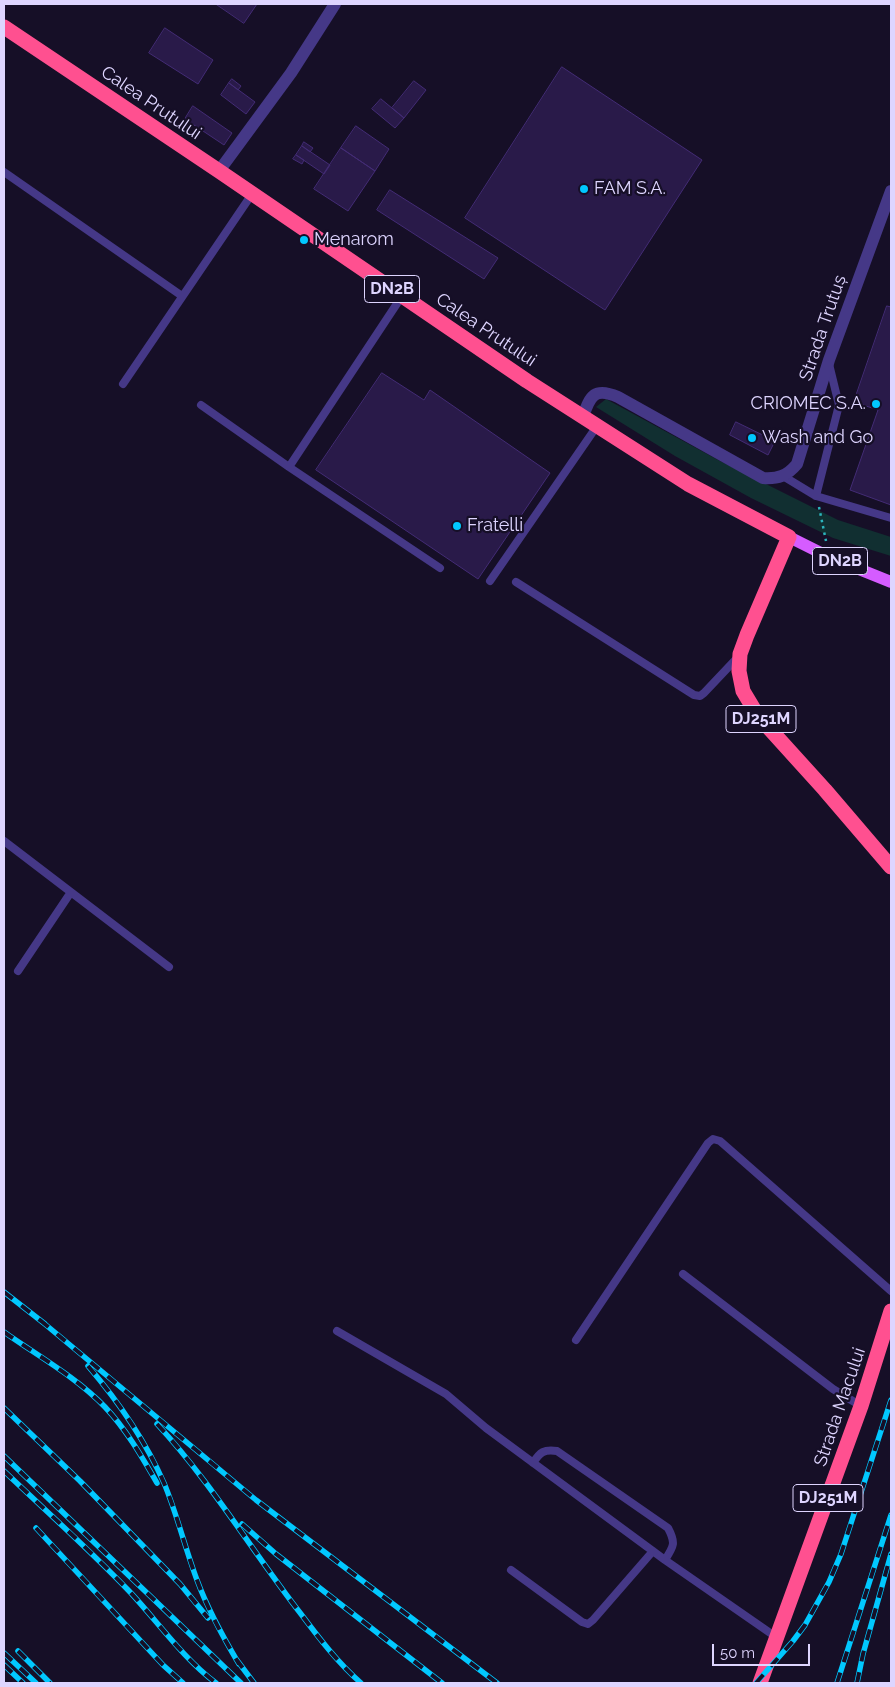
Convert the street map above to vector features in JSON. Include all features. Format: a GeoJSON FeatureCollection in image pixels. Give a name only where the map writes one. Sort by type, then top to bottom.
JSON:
{"type":"FeatureCollection","features":[{"type":"Feature","properties":{"kind":"highway","name":"Calea Prutului"},"geometry":{"type":"LineString","coordinates":[[4,28],[219,171],[527,381],[688,484],[789,537]]}},
{"type":"Feature","properties":{"kind":"highway","name":"DJ251M"},"geometry":{"type":"LineString","coordinates":[[789,537],[746,635],[740,654],[739,671],[743,691],[751,706],[891,867]]}},
{"type":"Feature","properties":{"kind":"highway","name":"Strada Macului"},"geometry":{"type":"LineString","coordinates":[[760,1683],[861,1406],[891,1312]]}},
{"type":"Feature","properties":{"kind":"main road","name":"Calea Prutului"},"geometry":{"type":"LineString","coordinates":[[789,537],[829,557],[891,582]]}},
{"type":"Feature","properties":{"kind":"street"},"geometry":{"type":"LineString","coordinates":[[219,171],[291,72],[335,4]]}},
{"type":"Feature","properties":{"kind":"street","name":"Strada Trutuș"},"geometry":{"type":"LineString","coordinates":[[783,476],[791,472],[797,464],[829,360],[891,194]]}},
{"type":"Feature","properties":{"kind":"street"},"geometry":{"type":"LineString","coordinates":[[583,417],[587,404],[592,397],[599,392],[607,392],[763,478],[774,479],[783,476]]}},
{"type":"Feature","properties":{"kind":"lane"},"geometry":{"type":"LineString","coordinates":[[4,172],[182,296]]}},
{"type":"Feature","properties":{"kind":"lane"},"geometry":{"type":"LineString","coordinates":[[122,384],[252,194]]}},
{"type":"Feature","properties":{"kind":"lane"},"geometry":{"type":"LineString","coordinates":[[289,467],[402,296]]}},
{"type":"Feature","properties":{"kind":"lane"},"geometry":{"type":"LineString","coordinates":[[816,496],[838,405],[829,360]]}},
{"type":"Feature","properties":{"kind":"lane"},"geometry":{"type":"LineString","coordinates":[[201,405],[289,467],[440,568]]}},
{"type":"Feature","properties":{"kind":"lane"},"geometry":{"type":"LineString","coordinates":[[490,581],[597,426]]}},
{"type":"Feature","properties":{"kind":"lane"},"geometry":{"type":"LineString","coordinates":[[783,476],[816,496],[891,518]]}},
{"type":"Feature","properties":{"kind":"lane"},"geometry":{"type":"LineString","coordinates":[[516,582],[694,695],[700,696],[704,693],[740,654]]}},
{"type":"Feature","properties":{"kind":"lane"},"geometry":{"type":"LineString","coordinates":[[4,841],[169,967]]}},
{"type":"Feature","properties":{"kind":"lane"},"geometry":{"type":"LineString","coordinates":[[18,971],[71,892]]}},
{"type":"Feature","properties":{"kind":"lane"},"geometry":{"type":"LineString","coordinates":[[576,1340],[708,1143],[713,1139],[720,1141],[891,1291]]}},
{"type":"Feature","properties":{"kind":"lane"},"geometry":{"type":"LineString","coordinates":[[684,1274],[833,1389],[861,1406]]}},
{"type":"Feature","properties":{"kind":"lane"},"geometry":{"type":"LineString","coordinates":[[337,1331],[446,1394],[486,1428],[533,1463],[665,1560],[776,1637]]}},
{"type":"Feature","properties":{"kind":"lane"},"geometry":{"type":"LineString","coordinates":[[533,1463],[540,1453],[548,1449],[558,1451],[668,1528],[673,1538],[674,1546],[665,1560]]}},
{"type":"Feature","properties":{"kind":"lane"},"geometry":{"type":"LineString","coordinates":[[511,1570],[582,1622],[588,1624],[653,1551]]}},
{"type":"Feature","properties":{"kind":"path"},"geometry":{"type":"LineString","coordinates":[[816,496],[829,557]]}},
{"type":"Feature","properties":{"kind":"green space"},"geometry":{"type":"Polygon","coordinates":[[[606,399],[720,461],[838,520],[891,537],[891,556],[833,538],[751,498],[675,456],[596,407],[606,399]]]}},
{"type":"Feature","properties":{"kind":"building"},"geometry":{"type":"Polygon","coordinates":[[[216,4],[257,4],[244,23],[216,4]]]}},
{"type":"Feature","properties":{"kind":"building"},"geometry":{"type":"Polygon","coordinates":[[[165,28],[213,60],[198,84],[149,53],[165,28]]]}},
{"type":"Feature","properties":{"kind":"building","name":"FAM S.A."},"geometry":{"type":"Polygon","coordinates":[[[562,67],[702,160],[605,310],[465,218],[562,67]]]}},
{"type":"Feature","properties":{"kind":"building"},"geometry":{"type":"Polygon","coordinates":[[[232,79],[241,86],[238,90],[229,83],[232,79]]]}},
{"type":"Feature","properties":{"kind":"building"},"geometry":{"type":"Polygon","coordinates":[[[414,81],[426,90],[404,118],[392,108],[414,81]]]}},
{"type":"Feature","properties":{"kind":"building"},"geometry":{"type":"Polygon","coordinates":[[[229,83],[255,102],[246,114],[221,95],[229,83]]]}},
{"type":"Feature","properties":{"kind":"building"},"geometry":{"type":"Polygon","coordinates":[[[381,99],[404,118],[395,128],[372,109],[381,99]]]}},
{"type":"Feature","properties":{"kind":"building"},"geometry":{"type":"Polygon","coordinates":[[[193,106],[232,133],[224,145],[185,119],[193,106]]]}},
{"type":"Feature","properties":{"kind":"building"},"geometry":{"type":"Polygon","coordinates":[[[356,126],[389,149],[375,171],[341,148],[356,126]]]}},
{"type":"Feature","properties":{"kind":"building"},"geometry":{"type":"Polygon","coordinates":[[[304,142],[313,148],[310,152],[302,146],[304,142]]]}},
{"type":"Feature","properties":{"kind":"building"},"geometry":{"type":"Polygon","coordinates":[[[302,146],[330,165],[324,174],[296,155],[302,146]]]}},
{"type":"Feature","properties":{"kind":"building"},"geometry":{"type":"Polygon","coordinates":[[[341,148],[375,171],[348,211],[314,189],[341,148]]]}},
{"type":"Feature","properties":{"kind":"building"},"geometry":{"type":"Polygon","coordinates":[[[296,155],[304,160],[302,164],[293,159],[296,155]]]}},
{"type":"Feature","properties":{"kind":"building"},"geometry":{"type":"Polygon","coordinates":[[[390,190],[498,258],[484,279],[377,210],[390,190]]]}},
{"type":"Feature","properties":{"kind":"building","name":"CRIOMEC S.A."},"geometry":{"type":"Polygon","coordinates":[[[887,306],[891,307],[891,505],[850,490],[878,410],[854,402],[887,306]]]}},
{"type":"Feature","properties":{"kind":"building","name":"Fratelli"},"geometry":{"type":"Polygon","coordinates":[[[382,373],[424,400],[430,390],[550,473],[478,579],[316,470],[382,373]]]}},
{"type":"Feature","properties":{"kind":"building","name":"Wash and Go"},"geometry":{"type":"Polygon","coordinates":[[[736,422],[775,441],[768,455],[730,435],[736,422]]]}},
{"type":"Feature","properties":{"kind":"railway"},"geometry":{"type":"LineString","coordinates":[[4,1292],[45,1324]]}},
{"type":"Feature","properties":{"kind":"railway"},"geometry":{"type":"LineString","coordinates":[[40,1320],[256,1500],[497,1683]]}},
{"type":"Feature","properties":{"kind":"railway"},"geometry":{"type":"LineString","coordinates":[[4,1332],[69,1376],[94,1396],[127,1434],[157,1483]]}},
{"type":"Feature","properties":{"kind":"railway"},"geometry":{"type":"LineString","coordinates":[[88,1366],[130,1422],[157,1467],[169,1495],[201,1591],[239,1664]]}},
{"type":"Feature","properties":{"kind":"railway"},"geometry":{"type":"LineString","coordinates":[[756,1683],[805,1625],[829,1582],[841,1554],[891,1400]]}},
{"type":"Feature","properties":{"kind":"railway"},"geometry":{"type":"LineString","coordinates":[[4,1408],[80,1481],[180,1584],[208,1618]]}},
{"type":"Feature","properties":{"kind":"railway"},"geometry":{"type":"LineString","coordinates":[[157,1424],[195,1469],[322,1641],[344,1667],[361,1683]]}},
{"type":"Feature","properties":{"kind":"railway"},"geometry":{"type":"LineString","coordinates":[[4,1456],[241,1683]]}},
{"type":"Feature","properties":{"kind":"railway"},"geometry":{"type":"LineString","coordinates":[[4,1471],[115,1576],[182,1651],[216,1683]]}},
{"type":"Feature","properties":{"kind":"railway"},"geometry":{"type":"LineString","coordinates":[[837,1683],[891,1515]]}},
{"type":"Feature","properties":{"kind":"railway"},"geometry":{"type":"LineString","coordinates":[[242,1524],[276,1554],[442,1683]]}},
{"type":"Feature","properties":{"kind":"railway"},"geometry":{"type":"LineString","coordinates":[[36,1528],[163,1665],[183,1683]]}},
{"type":"Feature","properties":{"kind":"railway"},"geometry":{"type":"LineString","coordinates":[[857,1683],[863,1654],[891,1554]]}},
{"type":"Feature","properties":{"kind":"railway"},"geometry":{"type":"LineString","coordinates":[[18,1651],[50,1683]]}},
{"type":"Feature","properties":{"kind":"railway"},"geometry":{"type":"LineString","coordinates":[[4,1653],[36,1683]]}},
{"type":"Feature","properties":{"kind":"railway"},"geometry":{"type":"LineString","coordinates":[[236,1659],[254,1683]]}},
{"type":"Feature","properties":{"kind":"railway"},"geometry":{"type":"LineString","coordinates":[[4,1665],[23,1683]]}},
{"type":"Feature","properties":{"kind":"place","name":"FAM S.A."},"geometry":{"type":"Point","coordinates":[584,189]}},
{"type":"Feature","properties":{"kind":"place","name":"Menarom"},"geometry":{"type":"Point","coordinates":[304,240]}},
{"type":"Feature","properties":{"kind":"place","name":"CRIOMEC S.A."},"geometry":{"type":"Point","coordinates":[876,404]}},
{"type":"Feature","properties":{"kind":"place","name":"Wash and Go"},"geometry":{"type":"Point","coordinates":[752,438]}},
{"type":"Feature","properties":{"kind":"place","name":"Fratelli"},"geometry":{"type":"Point","coordinates":[457,526]}}]}
